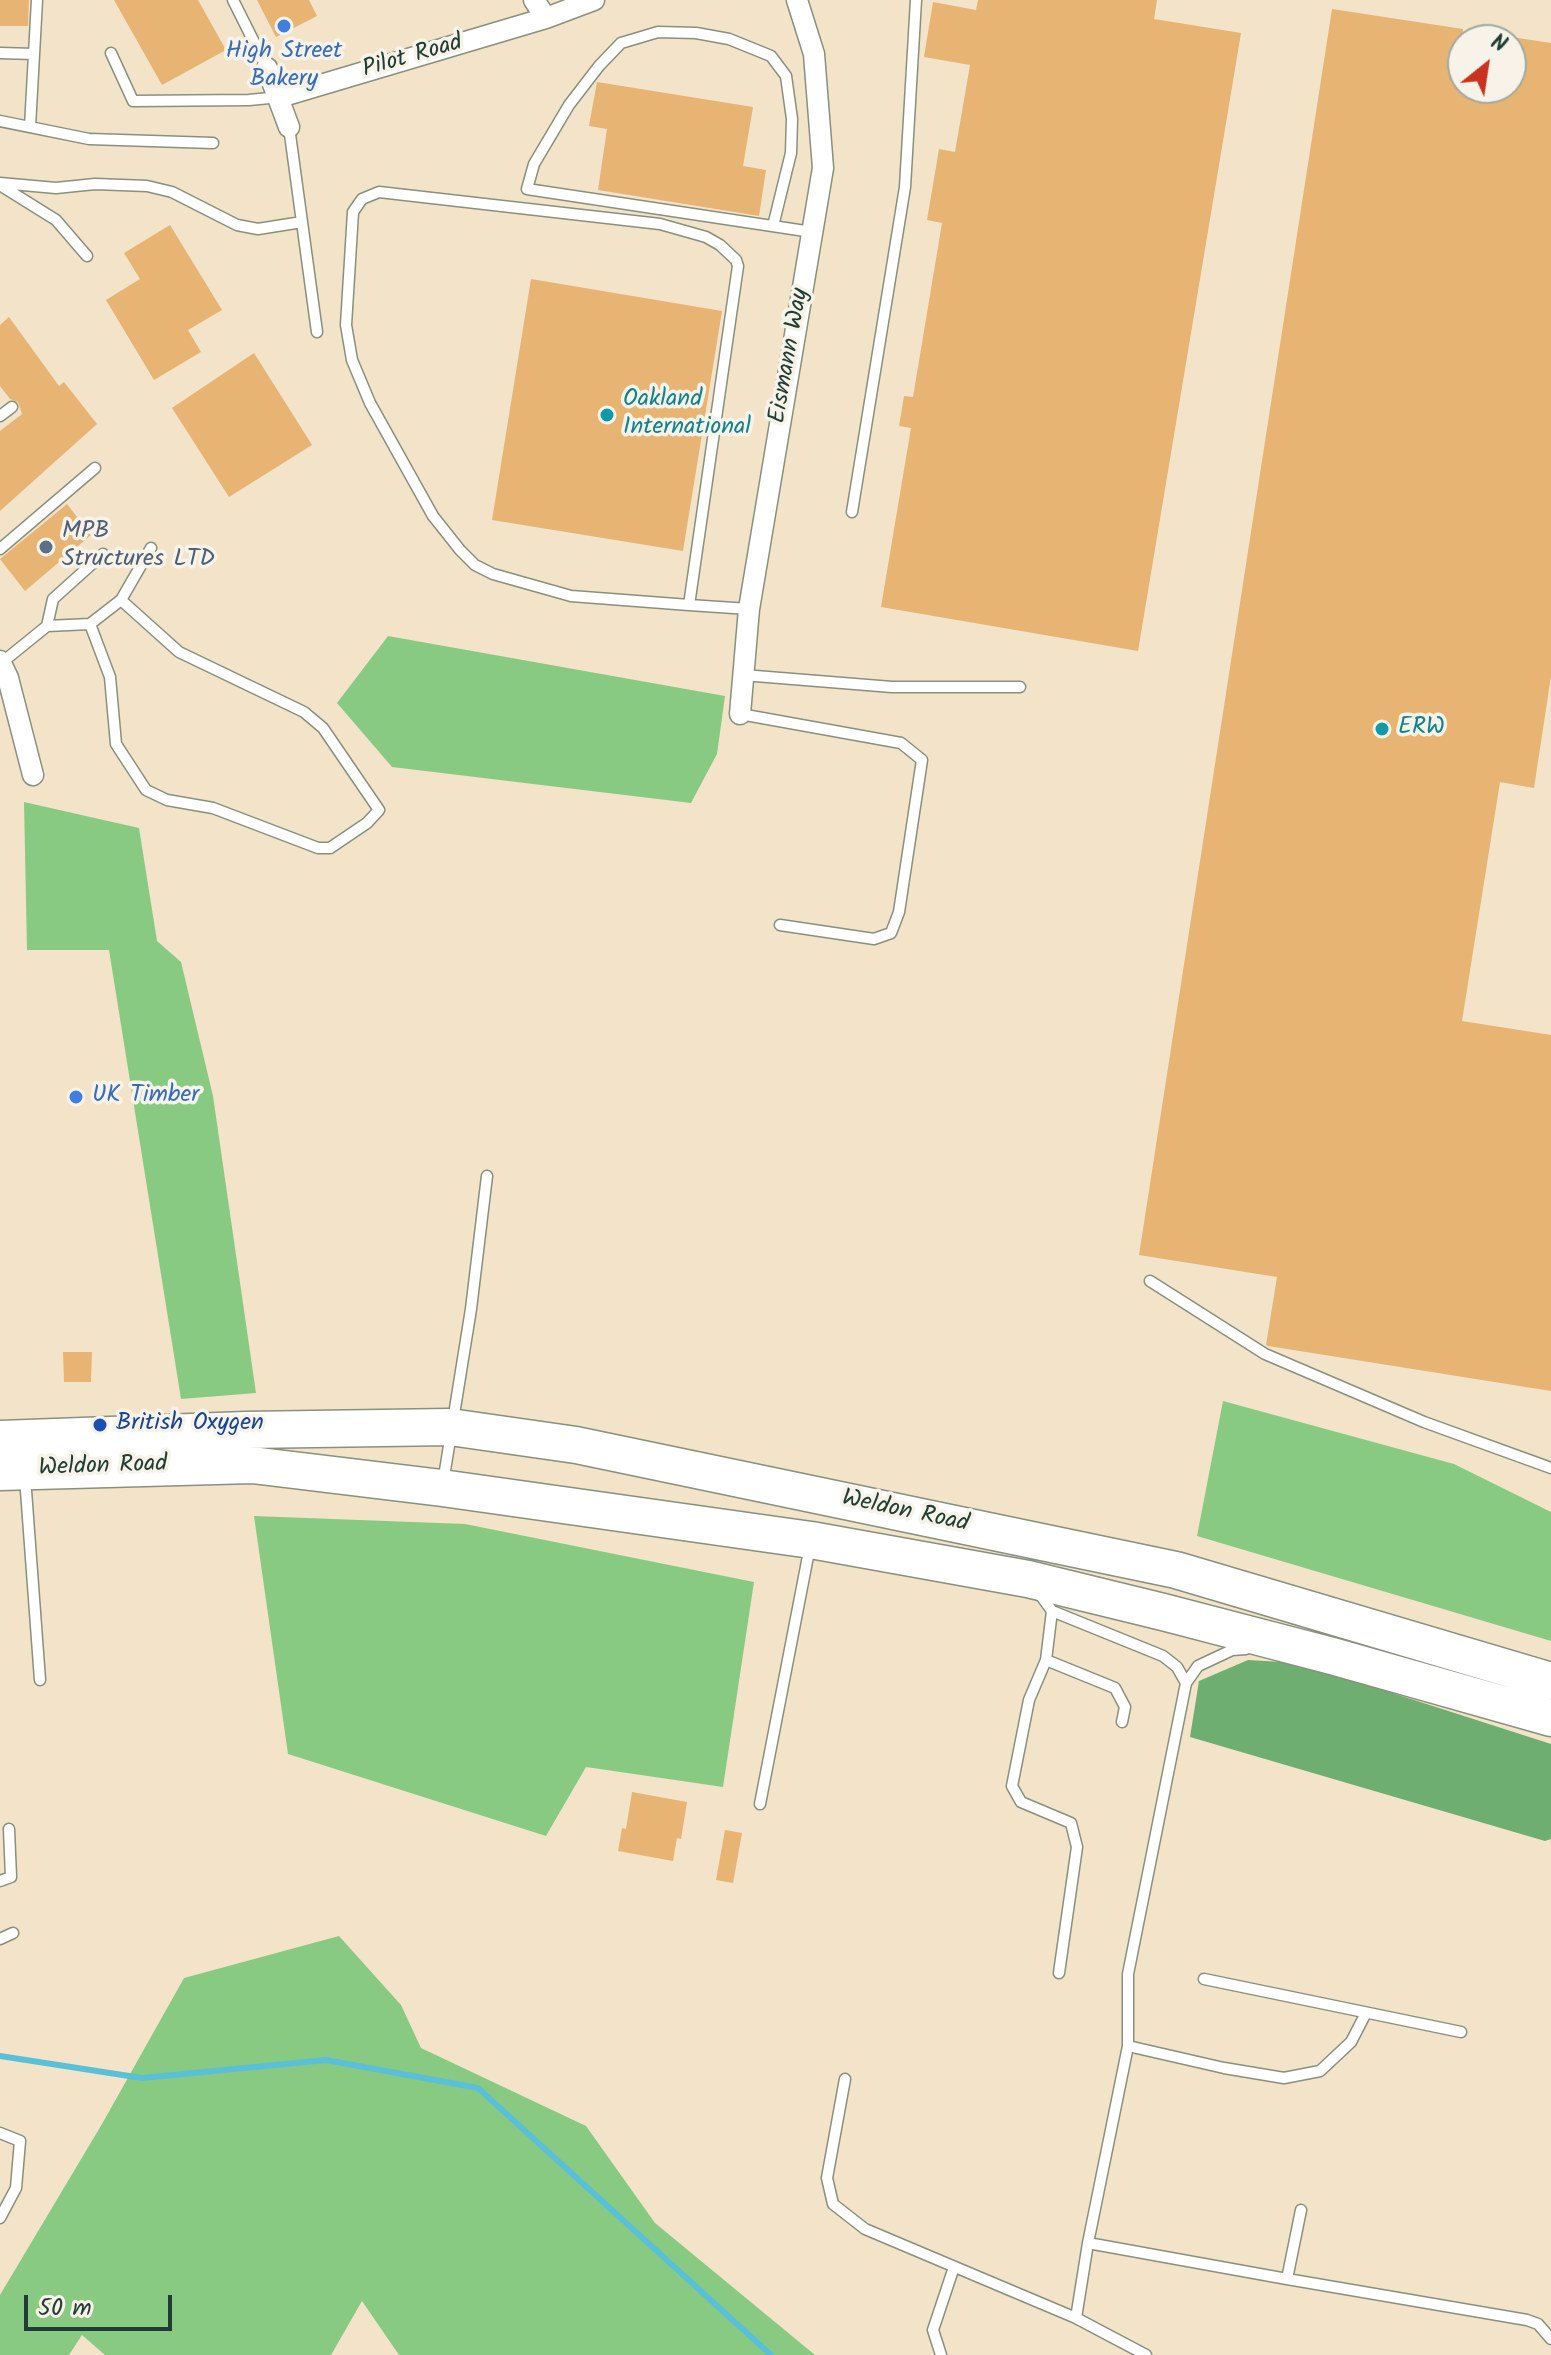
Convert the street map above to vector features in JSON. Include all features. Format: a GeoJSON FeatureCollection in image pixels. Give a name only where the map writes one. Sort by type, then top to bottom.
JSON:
{"type":"FeatureCollection","features":[{"type":"Feature","properties":{"kind":"highway","name":"Weldon Road"},"geometry":{"type":"LineString","coordinates":[[12,1471],[203,1448],[246,1430],[450,1427],[576,1445],[1002,1538],[1176,1570],[1551,1681]]}},
{"type":"Feature","properties":{"kind":"highway","name":"Weldon Road"},"geometry":{"type":"LineString","coordinates":[[0,1439],[203,1448],[252,1465],[442,1488],[1024,1573],[1551,1718]]}},
{"type":"Feature","properties":{"kind":"street"},"geometry":{"type":"LineString","coordinates":[[534,0],[546,18]]}},
{"type":"Feature","properties":{"kind":"street","name":"Pilot Road"},"geometry":{"type":"LineString","coordinates":[[280,97],[546,18],[594,0]]}},
{"type":"Feature","properties":{"kind":"street","name":"Eismann Way"},"geometry":{"type":"LineString","coordinates":[[740,714],[749,609],[823,168],[814,54],[797,0]]}},
{"type":"Feature","properties":{"kind":"street"},"geometry":{"type":"LineString","coordinates":[[267,68],[289,127]]}},
{"type":"Feature","properties":{"kind":"street"},"geometry":{"type":"LineString","coordinates":[[0,663],[8,678],[33,775]]}},
{"type":"Feature","properties":{"kind":"lane"},"geometry":{"type":"LineString","coordinates":[[30,127],[37,0]]}},
{"type":"Feature","properties":{"kind":"lane"},"geometry":{"type":"LineString","coordinates":[[233,0],[267,68]]}},
{"type":"Feature","properties":{"kind":"lane"},"geometry":{"type":"LineString","coordinates":[[852,512],[905,187],[916,0]]}},
{"type":"Feature","properties":{"kind":"lane"},"geometry":{"type":"LineString","coordinates":[[773,226],[791,153],[792,119],[786,76],[771,56],[729,39],[707,35],[658,32],[621,43],[569,105],[534,164],[527,189],[812,232]]}},
{"type":"Feature","properties":{"kind":"lane"},"geometry":{"type":"LineString","coordinates":[[0,53],[34,54]]}},
{"type":"Feature","properties":{"kind":"lane"},"geometry":{"type":"LineString","coordinates":[[111,53],[133,101],[280,97]]}},
{"type":"Feature","properties":{"kind":"lane"},"geometry":{"type":"LineString","coordinates":[[0,121],[89,139],[213,143]]}},
{"type":"Feature","properties":{"kind":"lane"},"geometry":{"type":"LineString","coordinates":[[289,127],[317,332]]}},
{"type":"Feature","properties":{"kind":"lane"},"geometry":{"type":"LineString","coordinates":[[0,184],[56,188],[95,184],[147,186],[172,192],[237,225],[258,229],[302,222]]}},
{"type":"Feature","properties":{"kind":"lane"},"geometry":{"type":"LineString","coordinates":[[0,184],[56,220],[87,256]]}},
{"type":"Feature","properties":{"kind":"lane"},"geometry":{"type":"LineString","coordinates":[[689,605],[738,266],[732,254],[706,237],[660,224],[387,192],[362,199],[353,212],[346,325],[352,360],[370,403],[433,516],[460,550],[475,565],[493,574],[571,596],[689,605],[749,609]]}},
{"type":"Feature","properties":{"kind":"lane"},"geometry":{"type":"LineString","coordinates":[[0,416],[12,407]]}},
{"type":"Feature","properties":{"kind":"lane"},"geometry":{"type":"LineString","coordinates":[[0,549],[95,468]]}},
{"type":"Feature","properties":{"kind":"lane"},"geometry":{"type":"LineString","coordinates":[[0,663],[47,626],[90,624],[121,600],[151,548]]}},
{"type":"Feature","properties":{"kind":"lane"},"geometry":{"type":"LineString","coordinates":[[47,626],[53,599],[103,554]]}},
{"type":"Feature","properties":{"kind":"lane"},"geometry":{"type":"LineString","coordinates":[[90,624],[110,677],[116,744],[146,790],[167,800],[213,808],[318,848],[330,848],[367,823],[379,810],[323,728],[304,712],[179,652],[121,600]]}},
{"type":"Feature","properties":{"kind":"lane"},"geometry":{"type":"LineString","coordinates":[[743,675],[892,687],[1020,687]]}},
{"type":"Feature","properties":{"kind":"lane"},"geometry":{"type":"LineString","coordinates":[[740,714],[901,743],[922,760],[899,912],[891,933],[874,939],[780,925]]}},
{"type":"Feature","properties":{"kind":"lane"},"geometry":{"type":"LineString","coordinates":[[442,1488],[471,1309],[487,1176]]}},
{"type":"Feature","properties":{"kind":"lane"},"geometry":{"type":"LineString","coordinates":[[1150,1281],[1265,1354],[1424,1422],[1551,1468]]}},
{"type":"Feature","properties":{"kind":"lane"},"geometry":{"type":"LineString","coordinates":[[12,1471],[40,1680]]}},
{"type":"Feature","properties":{"kind":"lane"},"geometry":{"type":"LineString","coordinates":[[760,1804],[811,1540]]}},
{"type":"Feature","properties":{"kind":"lane"},"geometry":{"type":"LineString","coordinates":[[1024,1573],[1052,1611],[1163,1656],[1177,1667],[1186,1683]]}},
{"type":"Feature","properties":{"kind":"lane"},"geometry":{"type":"LineString","coordinates":[[1052,1611],[1046,1660],[1029,1700],[1012,1786],[1021,1802],[1071,1823],[1077,1847],[1059,1973]]}},
{"type":"Feature","properties":{"kind":"lane"},"geometry":{"type":"LineString","coordinates":[[1076,2318],[1128,2046],[1128,1974],[1186,1683],[1198,1666],[1232,1650],[1258,1648],[1332,1656]]}},
{"type":"Feature","properties":{"kind":"lane"},"geometry":{"type":"LineString","coordinates":[[1046,1660],[1115,1688],[1125,1707],[1122,1722]]}},
{"type":"Feature","properties":{"kind":"lane"},"geometry":{"type":"LineString","coordinates":[[0,1881],[11,1877],[9,1829]]}},
{"type":"Feature","properties":{"kind":"lane"},"geometry":{"type":"LineString","coordinates":[[0,1939],[13,1933]]}},
{"type":"Feature","properties":{"kind":"lane"},"geometry":{"type":"LineString","coordinates":[[1204,1979],[1461,2032]]}},
{"type":"Feature","properties":{"kind":"lane"},"geometry":{"type":"LineString","coordinates":[[1128,2046],[1284,2078],[1320,2071],[1351,2042],[1366,2013]]}},
{"type":"Feature","properties":{"kind":"lane"},"geometry":{"type":"LineString","coordinates":[[845,2079],[827,2178],[833,2204],[865,2229],[1076,2318],[1146,2355]]}},
{"type":"Feature","properties":{"kind":"lane"},"geometry":{"type":"LineString","coordinates":[[0,2133],[20,2141],[16,2188],[0,2218]]}},
{"type":"Feature","properties":{"kind":"lane"},"geometry":{"type":"LineString","coordinates":[[1287,2279],[1301,2210]]}},
{"type":"Feature","properties":{"kind":"lane"},"geometry":{"type":"LineString","coordinates":[[1088,2243],[1527,2320],[1538,2324],[1551,2339]]}},
{"type":"Feature","properties":{"kind":"lane"},"geometry":{"type":"LineString","coordinates":[[941,2355],[933,2330],[954,2267]]}},
{"type":"Feature","properties":{"kind":"green space"},"geometry":{"type":"Polygon","coordinates":[[[388,636],[725,696],[717,754],[691,803],[392,767],[337,703],[388,636]]]}},
{"type":"Feature","properties":{"kind":"green space"},"geometry":{"type":"Polygon","coordinates":[[[24,802],[139,828],[157,941],[181,962],[213,1096],[256,1393],[181,1399],[109,950],[27,950],[24,802]]]}},
{"type":"Feature","properties":{"kind":"green space"},"geometry":{"type":"Polygon","coordinates":[[[1223,1401],[1454,1464],[1551,1512],[1551,1641],[1197,1536],[1223,1401]]]}},
{"type":"Feature","properties":{"kind":"green space"},"geometry":{"type":"Polygon","coordinates":[[[254,1516],[465,1524],[754,1582],[723,1787],[586,1767],[546,1836],[288,1754],[254,1516]]]}},
{"type":"Feature","properties":{"kind":"green space"},"geometry":{"type":"Polygon","coordinates":[[[1248,1660],[1299,1663],[1551,1744],[1551,1839],[1545,1841],[1190,1737],[1199,1681],[1248,1660]]]}},
{"type":"Feature","properties":{"kind":"green space"},"geometry":{"type":"Polygon","coordinates":[[[339,1936],[401,2005],[421,2048],[586,2126],[655,2223],[815,2355],[399,2355],[362,2301],[331,2355],[105,2355],[82,2335],[69,2355],[0,2355],[0,2295],[184,1978],[339,1936]]]}},
{"type":"Feature","properties":{"kind":"building"},"geometry":{"type":"Polygon","coordinates":[[[0,0],[29,0],[28,26],[0,26],[0,0]]]}},
{"type":"Feature","properties":{"kind":"building"},"geometry":{"type":"Polygon","coordinates":[[[114,0],[198,0],[226,50],[162,85],[114,0]]]}},
{"type":"Feature","properties":{"kind":"building","name":"High Street Bakery"},"geometry":{"type":"Polygon","coordinates":[[[257,0],[309,0],[317,16],[276,37],[257,0]]]}},
{"type":"Feature","properties":{"kind":"building"},"geometry":{"type":"Polygon","coordinates":[[[978,0],[1157,0],[1154,19],[1241,33],[1138,651],[881,607],[911,428],[899,426],[904,396],[913,397],[942,223],[927,220],[939,149],[955,152],[970,65],[924,57],[933,2],[976,10],[978,0]]]}},
{"type":"Feature","properties":{"kind":"building","name":"ERW"},"geometry":{"type":"Polygon","coordinates":[[[1332,9],[1447,27],[1447,104],[1527,104],[1527,39],[1551,43],[1551,676],[1534,788],[1500,782],[1462,1021],[1551,1035],[1551,1391],[1268,1346],[1277,1277],[1139,1255],[1332,9]]]}},
{"type":"Feature","properties":{"kind":"building"},"geometry":{"type":"Polygon","coordinates":[[[597,82],[753,107],[743,166],[766,170],[759,216],[598,190],[607,129],[589,126],[597,82]]]}},
{"type":"Feature","properties":{"kind":"building"},"geometry":{"type":"Polygon","coordinates":[[[170,225],[222,310],[188,330],[201,352],[154,380],[106,300],[140,279],[124,253],[170,225]]]}},
{"type":"Feature","properties":{"kind":"building","name":"Oakland International"},"geometry":{"type":"Polygon","coordinates":[[[531,279],[722,311],[683,551],[492,520],[531,279]]]}},
{"type":"Feature","properties":{"kind":"building"},"geometry":{"type":"Polygon","coordinates":[[[9,317],[59,386],[64,382],[97,424],[0,511],[0,431],[22,414],[18,402],[10,399],[0,386],[0,325],[9,317]]]}},
{"type":"Feature","properties":{"kind":"building"},"geometry":{"type":"Polygon","coordinates":[[[254,353],[312,445],[229,497],[172,408],[254,353]]]}},
{"type":"Feature","properties":{"kind":"building","name":"MPB Structures LTD"},"geometry":{"type":"Polygon","coordinates":[[[67,504],[91,535],[25,591],[0,559],[67,504]]]}},
{"type":"Feature","properties":{"kind":"building"},"geometry":{"type":"Polygon","coordinates":[[[63,1352],[92,1352],[91,1382],[64,1382],[63,1352]]]}},
{"type":"Feature","properties":{"kind":"building"},"geometry":{"type":"Polygon","coordinates":[[[632,1792],[687,1802],[681,1839],[677,1838],[673,1861],[618,1851],[622,1828],[626,1829],[632,1792]]]}},
{"type":"Feature","properties":{"kind":"building"},"geometry":{"type":"Polygon","coordinates":[[[725,1830],[742,1833],[733,1883],[716,1880],[725,1830]]]}},
{"type":"Feature","properties":{"kind":"waterway"},"geometry":{"type":"LineString","coordinates":[[0,2056],[142,2078],[326,2060],[478,2088],[771,2355]]}},
{"type":"Feature","properties":{"kind":"place","name":"High Street Bakery"},"geometry":{"type":"Point","coordinates":[284,26]}},
{"type":"Feature","properties":{"kind":"place","name":"Oakland International"},"geometry":{"type":"Point","coordinates":[607,415]}},
{"type":"Feature","properties":{"kind":"place","name":"MPB Structures LTD"},"geometry":{"type":"Point","coordinates":[46,547]}},
{"type":"Feature","properties":{"kind":"place","name":"ERW"},"geometry":{"type":"Point","coordinates":[1382,729]}},
{"type":"Feature","properties":{"kind":"place","name":"UK Timber"},"geometry":{"type":"Point","coordinates":[76,1097]}},
{"type":"Feature","properties":{"kind":"place","name":"British Oxygen"},"geometry":{"type":"Point","coordinates":[100,1425]}}]}
